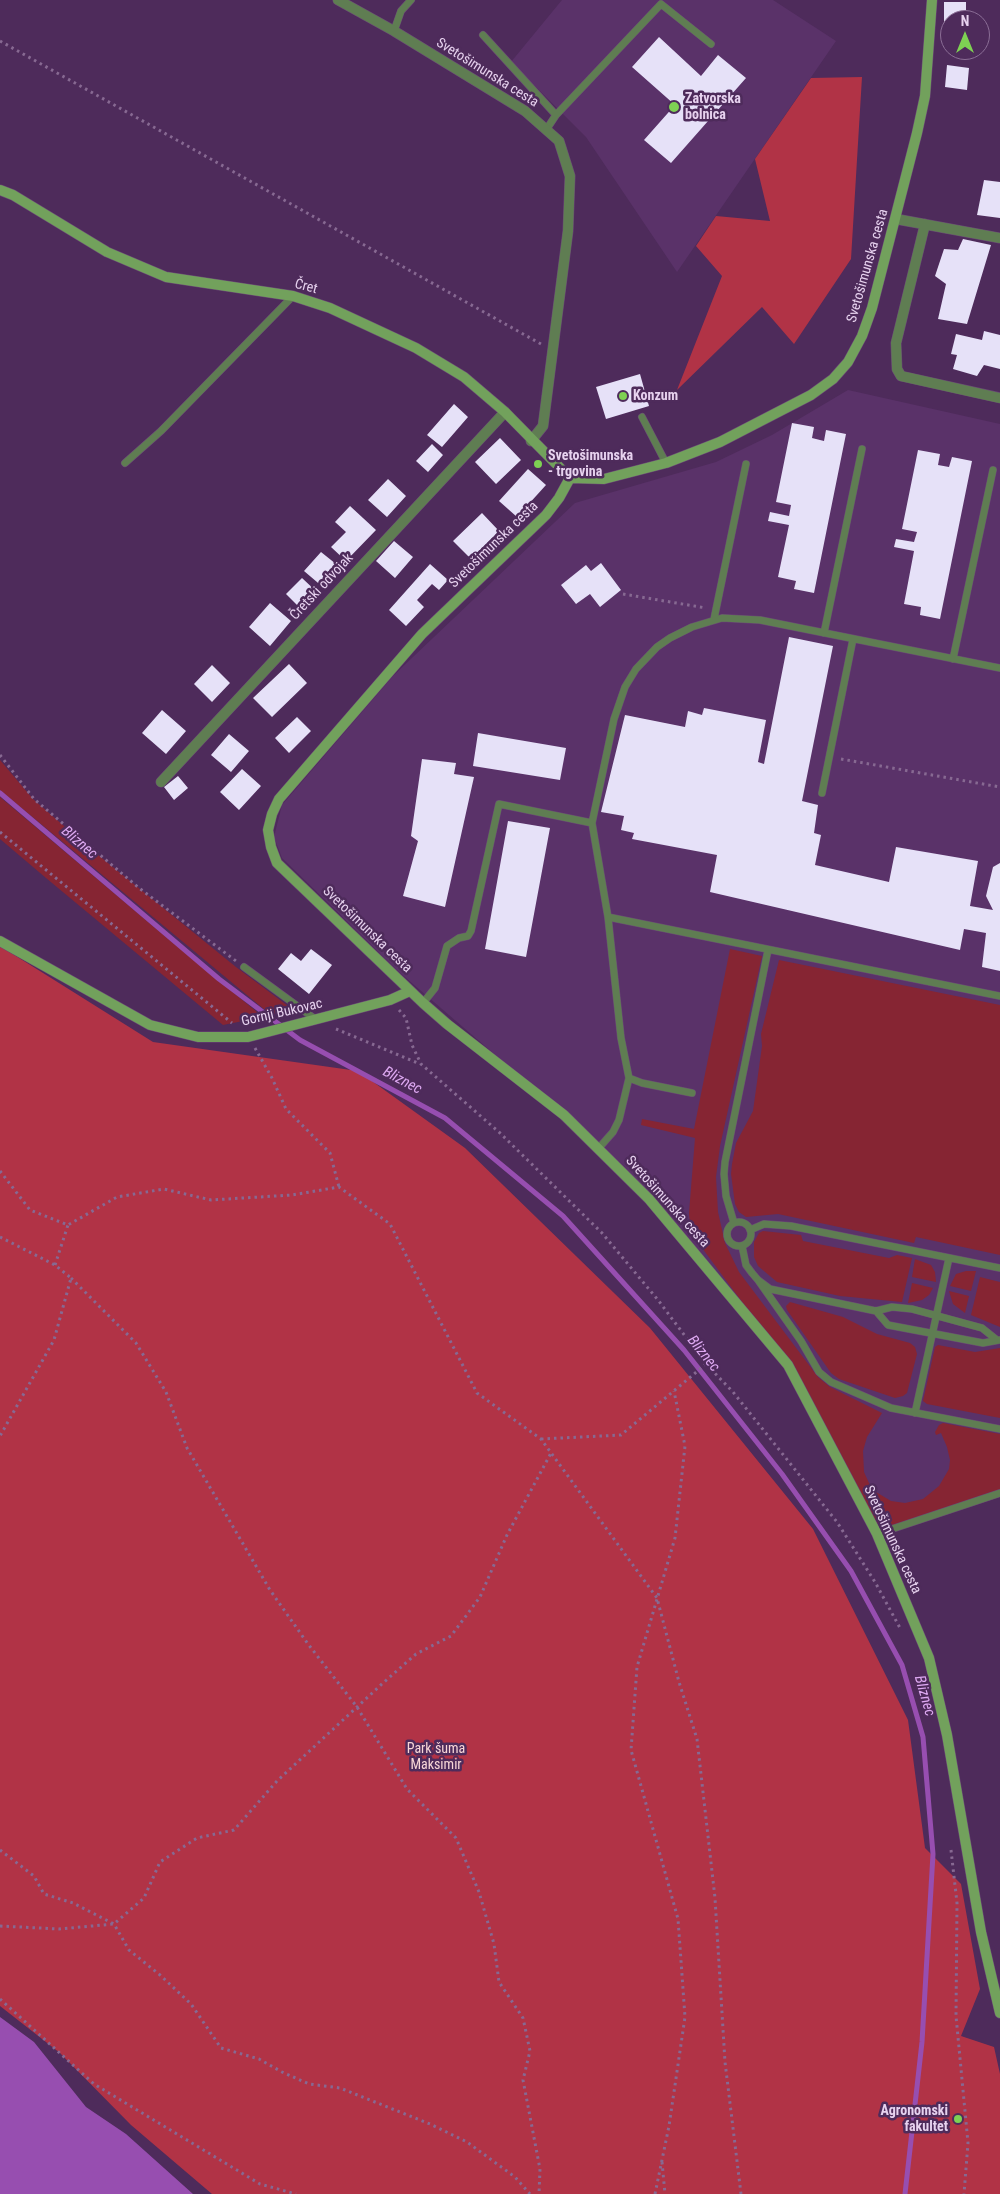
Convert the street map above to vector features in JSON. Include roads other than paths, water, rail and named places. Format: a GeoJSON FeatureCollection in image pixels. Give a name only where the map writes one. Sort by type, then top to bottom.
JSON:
{"type":"FeatureCollection","features":[{"type":"Feature","properties":{"kind":"street","name":"Svetošimunska cesta"},"geometry":{"type":"LineString","coordinates":[[338,0],[394,31],[525,111],[559,141],[570,176],[568,231],[543,426],[531,441]]}},
{"type":"Feature","properties":{"kind":"street","name":"Svetošimunska cesta"},"geometry":{"type":"LineString","coordinates":[[932,0],[925,96],[896,219],[872,308],[862,336],[848,362],[838,373],[802,400],[720,442],[666,463],[604,479],[570,478],[559,498],[546,515],[422,634],[279,799],[272,814],[268,830],[271,848],[277,863],[423,1004],[564,1115],[650,1199],[788,1365],[877,1534],[929,1658],[947,1735],[981,1932],[1000,2013]]}},
{"type":"Feature","properties":{"kind":"street","name":"Čret"},"geometry":{"type":"LineString","coordinates":[[0,190],[12,195],[107,252],[166,277],[293,296],[330,308],[416,348],[464,377],[505,412],[531,441],[570,478]]}},
{"type":"Feature","properties":{"kind":"street"},"geometry":{"type":"LineString","coordinates":[[896,219],[1000,238]]}},
{"type":"Feature","properties":{"kind":"street"},"geometry":{"type":"LineString","coordinates":[[925,224],[896,343],[897,369],[901,376],[1000,398]]}},
{"type":"Feature","properties":{"kind":"street","name":"Čretski odvojak"},"geometry":{"type":"LineString","coordinates":[[161,782],[505,412]]}},
{"type":"Feature","properties":{"kind":"street","name":"Gornji Bukovac"},"geometry":{"type":"LineString","coordinates":[[0,941],[150,1025],[198,1037],[248,1037],[390,1000],[410,991]]}},
{"type":"Feature","properties":{"kind":"lane"},"geometry":{"type":"LineString","coordinates":[[394,31],[401,11],[412,0]]}},
{"type":"Feature","properties":{"kind":"lane"},"geometry":{"type":"LineString","coordinates":[[546,130],[556,116],[662,4],[711,44]]}},
{"type":"Feature","properties":{"kind":"lane"},"geometry":{"type":"LineString","coordinates":[[483,35],[556,116]]}},
{"type":"Feature","properties":{"kind":"lane"},"geometry":{"type":"LineString","coordinates":[[125,463],[161,431],[293,296]]}},
{"type":"Feature","properties":{"kind":"lane"},"geometry":{"type":"LineString","coordinates":[[642,417],[666,463]]}},
{"type":"Feature","properties":{"kind":"lane"},"geometry":{"type":"LineString","coordinates":[[824,633],[862,449]]}},
{"type":"Feature","properties":{"kind":"lane"},"geometry":{"type":"LineString","coordinates":[[714,619],[746,464]]}},
{"type":"Feature","properties":{"kind":"lane"},"geometry":{"type":"LineString","coordinates":[[953,659],[993,470]]}},
{"type":"Feature","properties":{"kind":"lane"},"geometry":{"type":"LineString","coordinates":[[598,1149],[612,1135],[619,1120],[629,1078],[616,1004],[608,917],[592,823],[614,719],[621,695],[630,678],[642,662],[658,647],[683,631],[714,619],[738,618],[754,619],[1000,668]]}},
{"type":"Feature","properties":{"kind":"lane"},"geometry":{"type":"LineString","coordinates":[[822,793],[853,639]]}},
{"type":"Feature","properties":{"kind":"lane"},"geometry":{"type":"LineString","coordinates":[[423,1004],[435,988],[447,946],[458,938],[468,936],[471,931],[499,804],[592,823]]}},
{"type":"Feature","properties":{"kind":"lane"},"geometry":{"type":"LineString","coordinates":[[608,917],[1000,996]]}},
{"type":"Feature","properties":{"kind":"lane"},"geometry":{"type":"LineString","coordinates":[[734,1223],[726,1196],[725,1162],[768,950]]}},
{"type":"Feature","properties":{"kind":"lane"},"geometry":{"type":"LineString","coordinates":[[244,967],[315,1020]]}},
{"type":"Feature","properties":{"kind":"lane"},"geometry":{"type":"LineString","coordinates":[[629,1078],[642,1083],[692,1093]]}},
{"type":"Feature","properties":{"kind":"lane"},"geometry":{"type":"LineString","coordinates":[[734,1223],[745,1224],[750,1230],[749,1241],[742,1246],[734,1246],[727,1236],[728,1228],[734,1223]]}},
{"type":"Feature","properties":{"kind":"lane"},"geometry":{"type":"LineString","coordinates":[[750,1230],[764,1224],[790,1226],[1000,1268]]}},
{"type":"Feature","properties":{"kind":"lane"},"geometry":{"type":"LineString","coordinates":[[742,1246],[746,1264],[800,1341],[819,1372],[830,1382],[891,1408],[1000,1428]]}},
{"type":"Feature","properties":{"kind":"lane"},"geometry":{"type":"LineString","coordinates":[[915,1413],[949,1258]]}},
{"type":"Feature","properties":{"kind":"lane"},"geometry":{"type":"LineString","coordinates":[[758,1280],[770,1289],[876,1311],[892,1307],[936,1316],[982,1328],[998,1340]]}},
{"type":"Feature","properties":{"kind":"lane"},"geometry":{"type":"LineString","coordinates":[[876,1311],[888,1325],[983,1343],[998,1340]]}},
{"type":"Feature","properties":{"kind":"lane"},"geometry":{"type":"LineString","coordinates":[[877,1534],[1000,1493]]}},
{"type":"Feature","properties":{"kind":"waterway","name":"Bliznec"},"geometry":{"type":"LineString","coordinates":[[0,793],[219,979],[300,1040],[445,1118],[563,1216],[684,1350],[782,1474],[851,1571],[902,1665],[923,1737],[933,1854],[922,2042],[905,2194]]}},
{"type":"Feature","properties":{"kind":"place","name":"Zatvorska bolnica"},"geometry":{"type":"Point","coordinates":[674,107]}},
{"type":"Feature","properties":{"kind":"place","name":"Konzum"},"geometry":{"type":"Point","coordinates":[623,396]}},
{"type":"Feature","properties":{"kind":"place","name":"Svetošimunska - trgovina"},"geometry":{"type":"Point","coordinates":[538,464]}},
{"type":"Feature","properties":{"kind":"place","name":"Agronomski fakultet"},"geometry":{"type":"Point","coordinates":[958,2119]}},
{"type":"Feature","properties":{"kind":"park label","name":"Park šuma Maksimir"},"geometry":{"type":"Point","coordinates":[436,1758]}}]}
